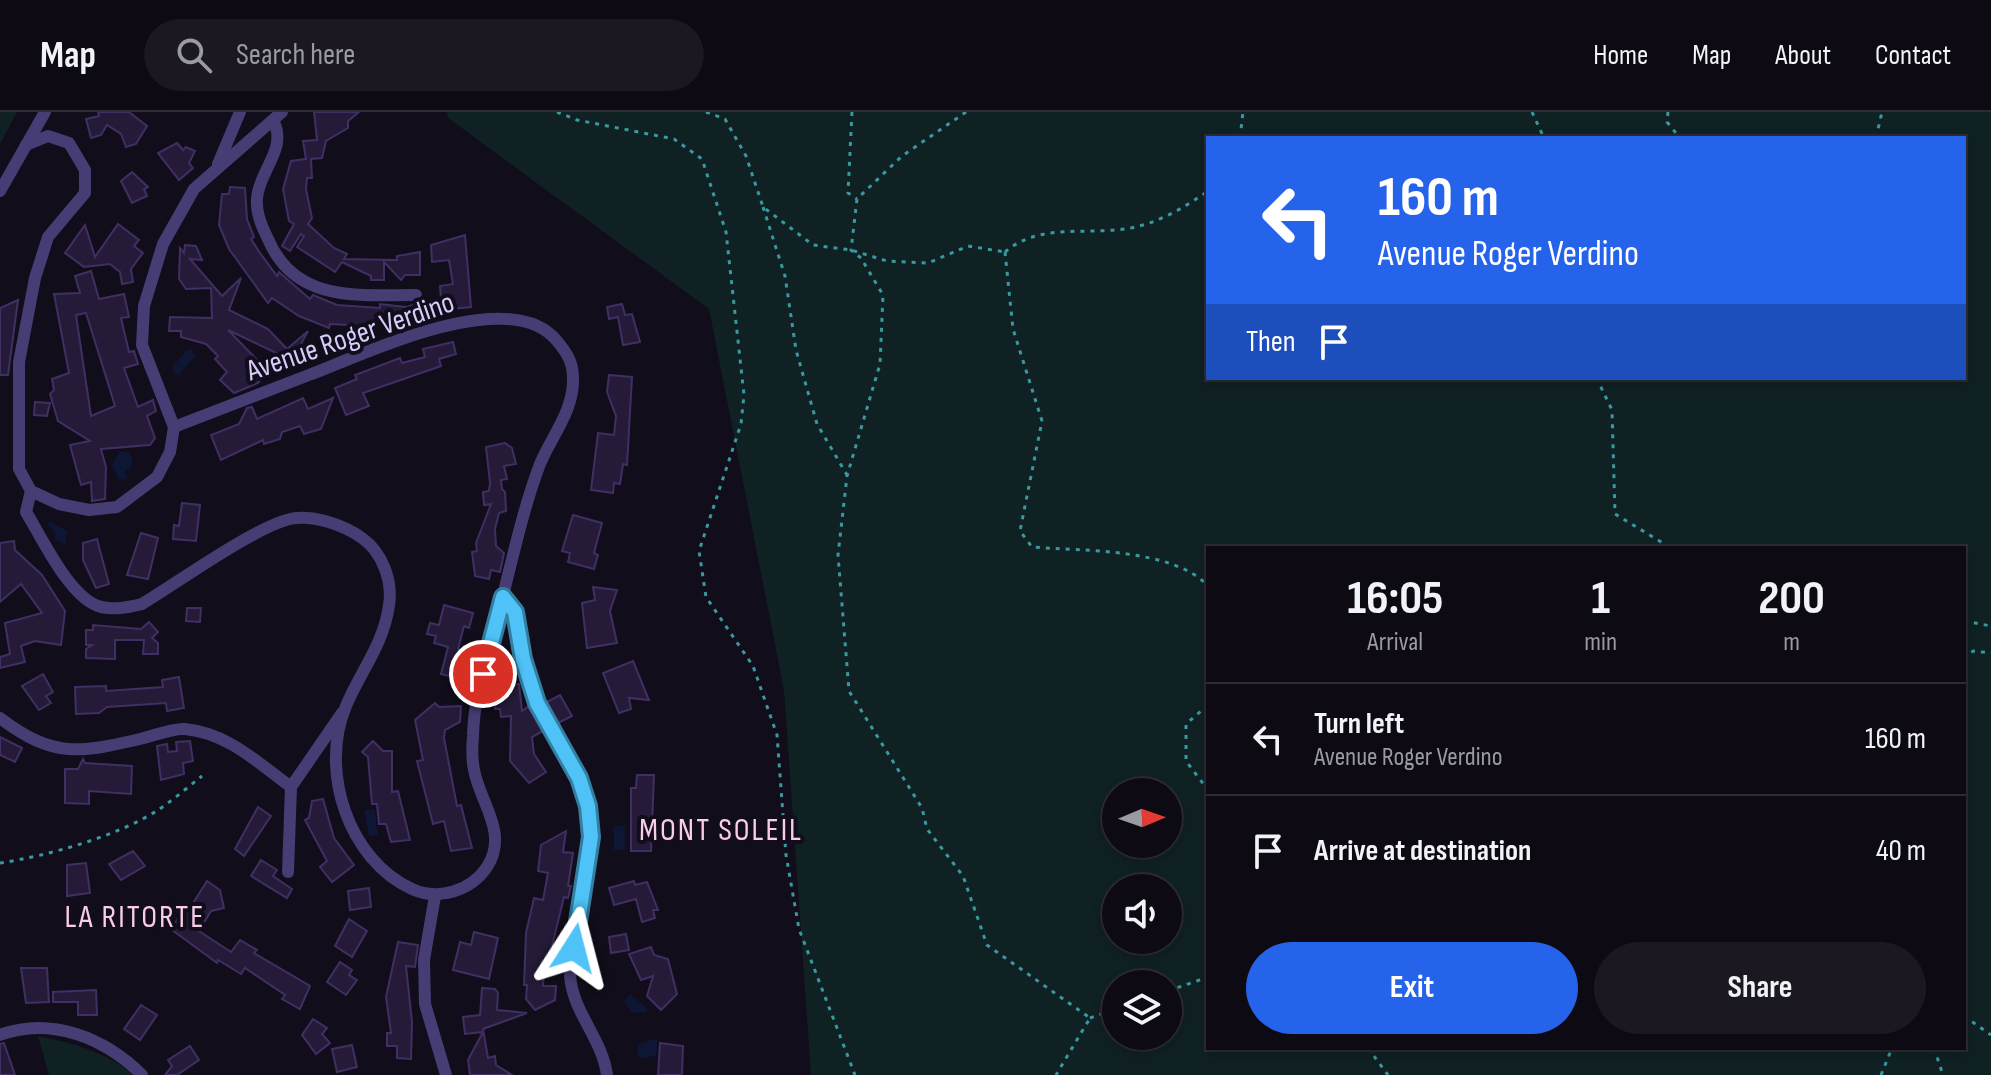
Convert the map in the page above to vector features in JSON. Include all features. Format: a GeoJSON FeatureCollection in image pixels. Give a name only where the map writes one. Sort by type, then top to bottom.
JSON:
{"type":"FeatureCollection","features":[{"type":"Feature","properties":{"kind":"street"},"geometry":{"type":"LineString","coordinates":[[0,191],[45,112]]}},
{"type":"Feature","properties":{"kind":"street"},"geometry":{"type":"LineString","coordinates":[[216,169],[240,112]]}},
{"type":"Feature","properties":{"kind":"street"},"geometry":{"type":"LineString","coordinates":[[26,145],[48,136],[69,143],[85,170],[85,193],[48,237],[35,278],[19,362],[19,469],[31,491],[59,504],[89,510],[117,507],[157,477],[170,452],[174,427],[142,345],[144,306],[163,244],[194,189],[278,116]]}},
{"type":"Feature","properties":{"kind":"street"},"geometry":{"type":"LineString","coordinates":[[278,116],[278,149],[264,169],[257,197],[259,220],[274,255],[294,274],[326,292],[416,295]]}},
{"type":"Feature","properties":{"kind":"street","name":"Avenue Roger Verdino"},"geometry":{"type":"LineString","coordinates":[[174,427],[422,332],[476,320],[525,320],[550,332],[571,358],[571,406],[546,450],[532,485],[476,699],[472,737],[474,772],[493,814],[494,845],[488,866],[468,886],[435,896]]}},
{"type":"Feature","properties":{"kind":"street"},"geometry":{"type":"LineString","coordinates":[[31,491],[26,512],[73,588],[98,606],[122,608],[142,604],[256,535],[290,519],[318,520],[348,528],[373,546],[386,571],[390,601],[382,638],[344,710],[291,787],[288,872]]}},
{"type":"Feature","properties":{"kind":"street"},"geometry":{"type":"LineString","coordinates":[[503,597],[518,621],[523,659],[537,703],[579,778],[588,806],[591,837],[570,976],[572,998],[604,1055],[607,1075]]}},
{"type":"Feature","properties":{"kind":"street"},"geometry":{"type":"LineString","coordinates":[[344,710],[338,752],[340,798],[350,829],[377,863],[411,889],[435,896],[424,960],[425,1004],[446,1075]]}},
{"type":"Feature","properties":{"kind":"street"},"geometry":{"type":"LineString","coordinates":[[0,718],[29,740],[58,750],[125,742],[183,729],[225,738],[291,787]]}},
{"type":"Feature","properties":{"kind":"street"},"geometry":{"type":"LineString","coordinates":[[0,1035],[44,1026],[76,1032],[129,1062],[142,1075]]}},
{"type":"Feature","properties":{"kind":"path"},"geometry":{"type":"LineString","coordinates":[[557,112],[577,120],[674,139],[702,159],[726,232],[744,395],[741,424],[699,551],[706,597],[753,666],[777,735],[786,855],[799,929],[855,1075]]}},
{"type":"Feature","properties":{"kind":"path"},"geometry":{"type":"LineString","coordinates":[[706,112],[725,119],[746,156],[785,276],[796,350],[817,424],[847,476]]}},
{"type":"Feature","properties":{"kind":"path"},"geometry":{"type":"LineString","coordinates":[[852,112],[848,193],[857,199]]}},
{"type":"Feature","properties":{"kind":"path"},"geometry":{"type":"LineString","coordinates":[[851,250],[857,199],[902,156],[966,112]]}},
{"type":"Feature","properties":{"kind":"path"},"geometry":{"type":"LineString","coordinates":[[1240,136],[1243,112]]}},
{"type":"Feature","properties":{"kind":"path"},"geometry":{"type":"LineString","coordinates":[[1532,112],[1543,136]]}},
{"type":"Feature","properties":{"kind":"path"},"geometry":{"type":"LineString","coordinates":[[1668,112],[1667,122],[1678,136]]}},
{"type":"Feature","properties":{"kind":"path"},"geometry":{"type":"LineString","coordinates":[[1876,136],[1882,112]]}},
{"type":"Feature","properties":{"kind":"path"},"geometry":{"type":"LineString","coordinates":[[763,207],[813,245],[851,250],[887,261],[928,263],[968,246],[1005,252],[1016,243],[1064,230],[1131,228],[1183,209],[1206,192]]}},
{"type":"Feature","properties":{"kind":"path"},"geometry":{"type":"LineString","coordinates":[[851,250],[861,258],[883,295],[880,364],[847,476],[838,555],[849,691],[922,808],[927,829],[963,876],[987,945],[1090,1018]]}},
{"type":"Feature","properties":{"kind":"path"},"geometry":{"type":"LineString","coordinates":[[1005,252],[1013,329],[1042,421],[1020,531],[1032,547],[1143,555],[1200,578],[1206,584]]}},
{"type":"Feature","properties":{"kind":"path"},"geometry":{"type":"LineString","coordinates":[[1599,380],[1612,410],[1615,514],[1668,546]]}},
{"type":"Feature","properties":{"kind":"path"},"geometry":{"type":"LineString","coordinates":[[1966,621],[1991,626]]}},
{"type":"Feature","properties":{"kind":"path"},"geometry":{"type":"LineString","coordinates":[[1966,657],[1973,651],[1991,653]]}},
{"type":"Feature","properties":{"kind":"path"},"geometry":{"type":"LineString","coordinates":[[1206,707],[1186,724],[1186,761],[1206,787]]}},
{"type":"Feature","properties":{"kind":"path"},"geometry":{"type":"LineString","coordinates":[[0,863],[29,858],[133,823],[158,810],[202,776]]}},
{"type":"Feature","properties":{"kind":"path"},"geometry":{"type":"LineString","coordinates":[[1182,986],[1206,978]]}},
{"type":"Feature","properties":{"kind":"path"},"geometry":{"type":"LineString","coordinates":[[1056,1075],[1090,1018],[1102,1014]]}},
{"type":"Feature","properties":{"kind":"path"},"geometry":{"type":"LineString","coordinates":[[1966,1017],[1991,1035]]}},
{"type":"Feature","properties":{"kind":"path"},"geometry":{"type":"LineString","coordinates":[[1369,1050],[1388,1075]]}},
{"type":"Feature","properties":{"kind":"path"},"geometry":{"type":"LineString","coordinates":[[1881,1075],[1891,1050]]}},
{"type":"Feature","properties":{"kind":"path"},"geometry":{"type":"LineString","coordinates":[[1935,1050],[1943,1075]]}},
{"type":"Feature","properties":{"kind":"shaded area"},"geometry":{"type":"Polygon","coordinates":[[[0,112],[17,112],[0,144],[0,112]]]}},
{"type":"Feature","properties":{"kind":"shaded area"},"geometry":{"type":"Polygon","coordinates":[[[447,112],[1991,112],[1991,1075],[811,1075],[784,690],[709,309],[448,118],[447,112]]]}},
{"type":"Feature","properties":{"kind":"shaded area"},"geometry":{"type":"Polygon","coordinates":[[[38,1036],[100,1054],[133,1075],[49,1075],[38,1036]]]}},
{"type":"Feature","properties":{"kind":"water"},"geometry":{"type":"Polygon","coordinates":[[[187,350],[192,350],[195,356],[178,376],[171,368],[187,350]]]}},
{"type":"Feature","properties":{"kind":"water"},"geometry":{"type":"Polygon","coordinates":[[[120,451],[128,452],[133,459],[131,467],[125,471],[128,480],[118,479],[112,464],[120,451]]]}},
{"type":"Feature","properties":{"kind":"water"},"geometry":{"type":"Polygon","coordinates":[[[49,521],[69,532],[65,539],[67,545],[55,540],[55,531],[47,525],[49,521]]]}},
{"type":"Feature","properties":{"kind":"water"},"geometry":{"type":"Polygon","coordinates":[[[375,809],[378,835],[369,836],[364,810],[375,809]]]}},
{"type":"Feature","properties":{"kind":"water"},"geometry":{"type":"Polygon","coordinates":[[[614,826],[625,826],[625,850],[614,850],[614,826]]]}},
{"type":"Feature","properties":{"kind":"water"},"geometry":{"type":"Polygon","coordinates":[[[630,994],[648,1009],[645,1012],[632,1013],[624,1001],[630,994]]]}},
{"type":"Feature","properties":{"kind":"water"},"geometry":{"type":"Polygon","coordinates":[[[658,1038],[656,1055],[642,1059],[637,1054],[638,1044],[658,1038]]]}},
{"type":"Feature","properties":{"kind":"building"},"geometry":{"type":"Polygon","coordinates":[[[98,112],[129,112],[147,126],[136,144],[126,147],[121,134],[107,125],[101,135],[91,138],[86,119],[99,116],[98,112]]]}},
{"type":"Feature","properties":{"kind":"building"},"geometry":{"type":"Polygon","coordinates":[[[314,112],[359,112],[348,121],[348,128],[326,141],[322,158],[311,159],[312,178],[307,178],[306,189],[312,218],[308,224],[334,248],[347,254],[344,259],[397,260],[397,256],[420,252],[420,275],[405,275],[401,280],[384,262],[384,280],[371,280],[371,276],[342,262],[335,272],[297,247],[304,236],[301,234],[290,251],[282,246],[294,224],[289,221],[283,189],[291,161],[306,159],[303,141],[317,140],[314,112]]]}},
{"type":"Feature","properties":{"kind":"building"},"geometry":{"type":"Polygon","coordinates":[[[177,143],[183,150],[186,147],[195,151],[189,163],[193,168],[179,180],[158,153],[177,143]]]}},
{"type":"Feature","properties":{"kind":"building"},"geometry":{"type":"Polygon","coordinates":[[[132,172],[148,187],[144,189],[147,196],[132,203],[121,181],[132,172]]]}},
{"type":"Feature","properties":{"kind":"building"},"geometry":{"type":"Polygon","coordinates":[[[230,187],[245,188],[247,219],[254,237],[251,239],[260,253],[277,276],[279,272],[310,299],[313,295],[337,305],[380,308],[380,304],[406,307],[422,303],[425,317],[406,319],[407,324],[369,325],[363,330],[349,325],[330,324],[329,328],[299,316],[272,298],[268,303],[229,249],[219,225],[222,194],[229,194],[230,187]]]}},
{"type":"Feature","properties":{"kind":"building"},"geometry":{"type":"Polygon","coordinates":[[[118,224],[139,240],[134,246],[143,253],[131,269],[133,282],[122,284],[120,272],[110,264],[84,267],[65,253],[85,225],[95,257],[118,224]]]}},
{"type":"Feature","properties":{"kind":"building"},"geometry":{"type":"Polygon","coordinates":[[[465,235],[471,307],[453,309],[452,299],[441,300],[440,286],[453,284],[449,260],[432,262],[431,245],[465,235]]]}},
{"type":"Feature","properties":{"kind":"building"},"geometry":{"type":"Polygon","coordinates":[[[185,245],[196,246],[202,260],[190,259],[222,296],[241,278],[229,310],[268,329],[287,349],[308,331],[301,344],[308,347],[302,359],[295,357],[301,365],[228,330],[269,372],[258,383],[234,393],[220,380],[227,372],[206,344],[181,337],[181,331],[169,331],[170,317],[212,318],[211,288],[186,289],[179,279],[180,248],[184,253],[185,245]]]}},
{"type":"Feature","properties":{"kind":"building"},"geometry":{"type":"Polygon","coordinates":[[[91,271],[99,299],[124,294],[129,317],[121,318],[129,352],[134,351],[138,364],[124,368],[138,407],[153,400],[156,411],[147,416],[155,438],[150,445],[101,449],[106,467],[105,499],[92,501],[91,482],[81,485],[70,445],[90,441],[58,421],[50,394],[54,390],[52,379],[69,373],[54,294],[80,293],[75,276],[91,271]],[[86,313],[76,315],[91,416],[115,406],[86,313]]]}},
{"type":"Feature","properties":{"kind":"building"},"geometry":{"type":"Polygon","coordinates":[[[18,300],[8,375],[0,375],[0,308],[18,300]]]}},
{"type":"Feature","properties":{"kind":"building"},"geometry":{"type":"Polygon","coordinates":[[[622,304],[625,315],[632,314],[640,342],[623,345],[618,317],[609,319],[607,307],[622,304]]]}},
{"type":"Feature","properties":{"kind":"building"},"geometry":{"type":"Polygon","coordinates":[[[453,342],[456,354],[439,359],[441,366],[363,393],[369,406],[346,415],[335,388],[357,379],[355,375],[400,358],[402,363],[425,357],[423,349],[453,342]]]}},
{"type":"Feature","properties":{"kind":"building"},"geometry":{"type":"Polygon","coordinates":[[[609,375],[632,377],[627,465],[623,464],[620,484],[614,483],[613,493],[591,490],[598,433],[614,435],[616,416],[607,392],[609,375]]]}},
{"type":"Feature","properties":{"kind":"building"},"geometry":{"type":"Polygon","coordinates":[[[303,398],[308,409],[333,398],[321,429],[304,434],[300,426],[282,432],[280,439],[264,444],[263,440],[221,460],[211,435],[239,424],[247,408],[252,407],[257,419],[303,398]]]}},
{"type":"Feature","properties":{"kind":"building"},"geometry":{"type":"Polygon","coordinates":[[[35,402],[50,403],[47,416],[34,415],[35,402]]]}},
{"type":"Feature","properties":{"kind":"building"},"geometry":{"type":"Polygon","coordinates":[[[505,443],[512,448],[516,464],[504,466],[507,479],[501,480],[506,511],[499,513],[495,529],[496,546],[504,553],[500,572],[491,570],[489,579],[475,576],[472,552],[477,551],[476,543],[491,504],[484,505],[483,492],[489,491],[490,483],[486,447],[505,443]]]}},
{"type":"Feature","properties":{"kind":"building"},"geometry":{"type":"Polygon","coordinates":[[[182,503],[200,505],[196,541],[173,539],[174,525],[179,526],[182,503]]]}},
{"type":"Feature","properties":{"kind":"building"},"geometry":{"type":"Polygon","coordinates":[[[573,515],[602,523],[594,553],[598,555],[594,569],[568,562],[570,553],[562,551],[573,515]]]}},
{"type":"Feature","properties":{"kind":"building"},"geometry":{"type":"Polygon","coordinates":[[[141,533],[158,538],[148,579],[127,575],[141,533]]]}},
{"type":"Feature","properties":{"kind":"building"},"geometry":{"type":"Polygon","coordinates":[[[97,539],[109,584],[96,588],[83,560],[83,543],[97,539]]]}},
{"type":"Feature","properties":{"kind":"building"},"geometry":{"type":"Polygon","coordinates":[[[14,541],[15,550],[42,575],[65,611],[61,645],[35,641],[21,646],[25,662],[0,668],[0,657],[10,654],[5,623],[42,613],[21,584],[0,602],[0,543],[14,541]]]}},
{"type":"Feature","properties":{"kind":"building"},"geometry":{"type":"Polygon","coordinates":[[[593,587],[617,590],[610,611],[617,643],[587,648],[582,603],[595,600],[593,587]]]}},
{"type":"Feature","properties":{"kind":"building"},"geometry":{"type":"Polygon","coordinates":[[[444,605],[473,613],[469,628],[464,626],[458,649],[464,651],[457,678],[441,674],[448,647],[434,643],[436,636],[427,634],[430,623],[439,625],[444,605]]]}},
{"type":"Feature","properties":{"kind":"building"},"geometry":{"type":"Polygon","coordinates":[[[187,608],[201,608],[200,622],[186,621],[187,608]]]}},
{"type":"Feature","properties":{"kind":"building"},"geometry":{"type":"Polygon","coordinates":[[[149,622],[158,632],[152,638],[158,643],[158,654],[143,654],[144,640],[115,640],[115,659],[86,658],[86,649],[92,645],[86,645],[86,630],[93,630],[93,625],[141,629],[149,622]]]}},
{"type":"Feature","properties":{"kind":"building"},"geometry":{"type":"Polygon","coordinates":[[[633,661],[649,700],[629,698],[631,709],[619,713],[603,673],[633,661]]]}},
{"type":"Feature","properties":{"kind":"building"},"geometry":{"type":"Polygon","coordinates":[[[43,674],[53,692],[46,696],[51,703],[39,710],[22,686],[43,674]]]}},
{"type":"Feature","properties":{"kind":"building"},"geometry":{"type":"Polygon","coordinates":[[[179,677],[184,708],[167,711],[166,703],[107,707],[99,713],[76,714],[75,687],[106,686],[106,691],[163,687],[162,680],[179,677]]]}},
{"type":"Feature","properties":{"kind":"building"},"geometry":{"type":"Polygon","coordinates":[[[519,684],[522,711],[529,706],[543,731],[532,737],[534,754],[546,772],[529,783],[510,761],[511,716],[501,717],[500,709],[495,709],[497,685],[519,684]]]}},
{"type":"Feature","properties":{"kind":"building"},"geometry":{"type":"Polygon","coordinates":[[[560,695],[572,716],[558,723],[547,702],[560,695]]]}},
{"type":"Feature","properties":{"kind":"building"},"geometry":{"type":"Polygon","coordinates":[[[435,703],[439,707],[461,706],[460,722],[445,730],[444,738],[457,806],[461,805],[472,848],[451,851],[444,821],[433,824],[417,761],[423,760],[415,720],[435,703]]]}},
{"type":"Feature","properties":{"kind":"building"},"geometry":{"type":"Polygon","coordinates":[[[0,737],[22,748],[15,762],[0,755],[0,737]]]}},
{"type":"Feature","properties":{"kind":"building"},"geometry":{"type":"Polygon","coordinates":[[[190,741],[193,761],[183,763],[184,774],[161,780],[157,746],[167,744],[168,752],[177,751],[176,742],[190,741]]]}},
{"type":"Feature","properties":{"kind":"building"},"geometry":{"type":"Polygon","coordinates":[[[373,741],[383,751],[392,751],[392,792],[398,791],[410,840],[391,842],[386,824],[379,824],[377,804],[372,804],[368,757],[362,752],[373,741]]]}},
{"type":"Feature","properties":{"kind":"building"},"geometry":{"type":"Polygon","coordinates":[[[83,759],[85,763],[132,766],[131,794],[89,791],[89,804],[65,803],[65,769],[78,769],[83,759]]]}},
{"type":"Feature","properties":{"kind":"building"},"geometry":{"type":"Polygon","coordinates":[[[637,775],[654,775],[651,851],[631,851],[631,788],[636,788],[637,775]]]}},
{"type":"Feature","properties":{"kind":"building"},"geometry":{"type":"Polygon","coordinates":[[[323,799],[334,838],[354,865],[332,882],[320,867],[327,861],[305,820],[309,818],[312,801],[323,799]]]}},
{"type":"Feature","properties":{"kind":"building"},"geometry":{"type":"Polygon","coordinates":[[[258,807],[271,816],[244,856],[235,849],[258,807]]]}},
{"type":"Feature","properties":{"kind":"building"},"geometry":{"type":"Polygon","coordinates":[[[566,831],[563,852],[573,853],[568,886],[571,886],[568,898],[564,897],[552,946],[557,947],[556,959],[545,959],[543,986],[556,986],[555,1000],[535,1010],[526,999],[527,985],[524,985],[526,933],[534,898],[543,900],[548,873],[538,871],[541,845],[566,831]]]}},
{"type":"Feature","properties":{"kind":"building"},"geometry":{"type":"Polygon","coordinates":[[[133,851],[145,866],[121,880],[109,864],[133,851]]]}},
{"type":"Feature","properties":{"kind":"building"},"geometry":{"type":"Polygon","coordinates":[[[261,860],[277,870],[273,876],[292,889],[287,898],[251,876],[261,860]]]}},
{"type":"Feature","properties":{"kind":"building"},"geometry":{"type":"Polygon","coordinates":[[[86,863],[90,893],[67,896],[67,865],[86,863]]]}},
{"type":"Feature","properties":{"kind":"building"},"geometry":{"type":"Polygon","coordinates":[[[207,881],[220,890],[224,908],[211,911],[199,931],[231,952],[240,940],[257,950],[254,953],[310,986],[300,1009],[282,999],[285,995],[245,968],[241,974],[218,960],[217,963],[172,930],[184,905],[190,908],[207,881]]]}},
{"type":"Feature","properties":{"kind":"building"},"geometry":{"type":"Polygon","coordinates":[[[634,881],[635,885],[647,882],[658,910],[653,910],[655,918],[642,922],[636,899],[614,905],[609,888],[634,881]]]}},
{"type":"Feature","properties":{"kind":"building"},"geometry":{"type":"Polygon","coordinates":[[[369,888],[371,907],[350,910],[348,891],[369,888]]]}},
{"type":"Feature","properties":{"kind":"building"},"geometry":{"type":"Polygon","coordinates":[[[349,919],[367,931],[352,957],[335,946],[349,919]]]}},
{"type":"Feature","properties":{"kind":"building"},"geometry":{"type":"Polygon","coordinates":[[[474,932],[498,938],[489,979],[453,970],[460,942],[471,945],[474,932]]]}},
{"type":"Feature","properties":{"kind":"building"},"geometry":{"type":"Polygon","coordinates":[[[626,934],[629,950],[611,953],[609,937],[626,934]]]}},
{"type":"Feature","properties":{"kind":"building"},"geometry":{"type":"Polygon","coordinates":[[[398,942],[418,945],[415,967],[406,966],[412,1022],[411,1059],[397,1058],[397,1046],[387,1046],[387,1033],[391,1033],[386,997],[398,942]]]}},
{"type":"Feature","properties":{"kind":"building"},"geometry":{"type":"Polygon","coordinates":[[[651,947],[654,955],[668,959],[677,994],[661,1010],[647,996],[653,976],[641,980],[629,954],[651,947]]]}},
{"type":"Feature","properties":{"kind":"building"},"geometry":{"type":"Polygon","coordinates":[[[340,962],[352,970],[349,975],[357,980],[346,995],[327,982],[340,962]]]}},
{"type":"Feature","properties":{"kind":"building"},"geometry":{"type":"Polygon","coordinates":[[[21,968],[47,968],[49,1002],[26,1003],[21,968]]]}},
{"type":"Feature","properties":{"kind":"building"},"geometry":{"type":"Polygon","coordinates":[[[482,988],[495,989],[498,993],[497,1010],[527,1013],[483,1029],[488,1058],[495,1056],[496,1065],[512,1075],[470,1075],[468,1060],[483,1032],[465,1034],[463,1017],[480,1015],[482,988]]]}},
{"type":"Feature","properties":{"kind":"building"},"geometry":{"type":"Polygon","coordinates":[[[96,990],[97,1015],[78,1015],[78,1002],[53,1002],[53,992],[96,990]]]}},
{"type":"Feature","properties":{"kind":"building"},"geometry":{"type":"Polygon","coordinates":[[[141,1005],[157,1015],[140,1040],[124,1029],[141,1005]]]}},
{"type":"Feature","properties":{"kind":"building"},"geometry":{"type":"Polygon","coordinates":[[[313,1019],[327,1028],[322,1034],[330,1043],[316,1054],[302,1035],[313,1019]]]}},
{"type":"Feature","properties":{"kind":"building"},"geometry":{"type":"Polygon","coordinates":[[[4,1043],[15,1075],[0,1075],[0,1044],[4,1043]]]}},
{"type":"Feature","properties":{"kind":"building"},"geometry":{"type":"Polygon","coordinates":[[[660,1043],[683,1046],[682,1075],[658,1075],[660,1043]]]}},
{"type":"Feature","properties":{"kind":"building"},"geometry":{"type":"Polygon","coordinates":[[[352,1045],[357,1067],[337,1072],[332,1049],[352,1045]]]}},
{"type":"Feature","properties":{"kind":"building"},"geometry":{"type":"Polygon","coordinates":[[[190,1046],[199,1060],[177,1075],[165,1075],[172,1066],[168,1060],[190,1046]]]}},
{"type":"Feature","properties":{"kind":"district","name":"MONT SOLEIL"},"geometry":{"type":"Point","coordinates":[721,829]}},
{"type":"Feature","properties":{"kind":"district","name":"LA RITORTE"},"geometry":{"type":"Point","coordinates":[135,916]}},
{"type":"Feature","properties":{"kind":"route"},"geometry":{"type":"LineString","coordinates":[[483,674],[503,597],[515,612],[523,659],[537,703],[579,778],[588,806],[591,837],[574,948]]}}]}
